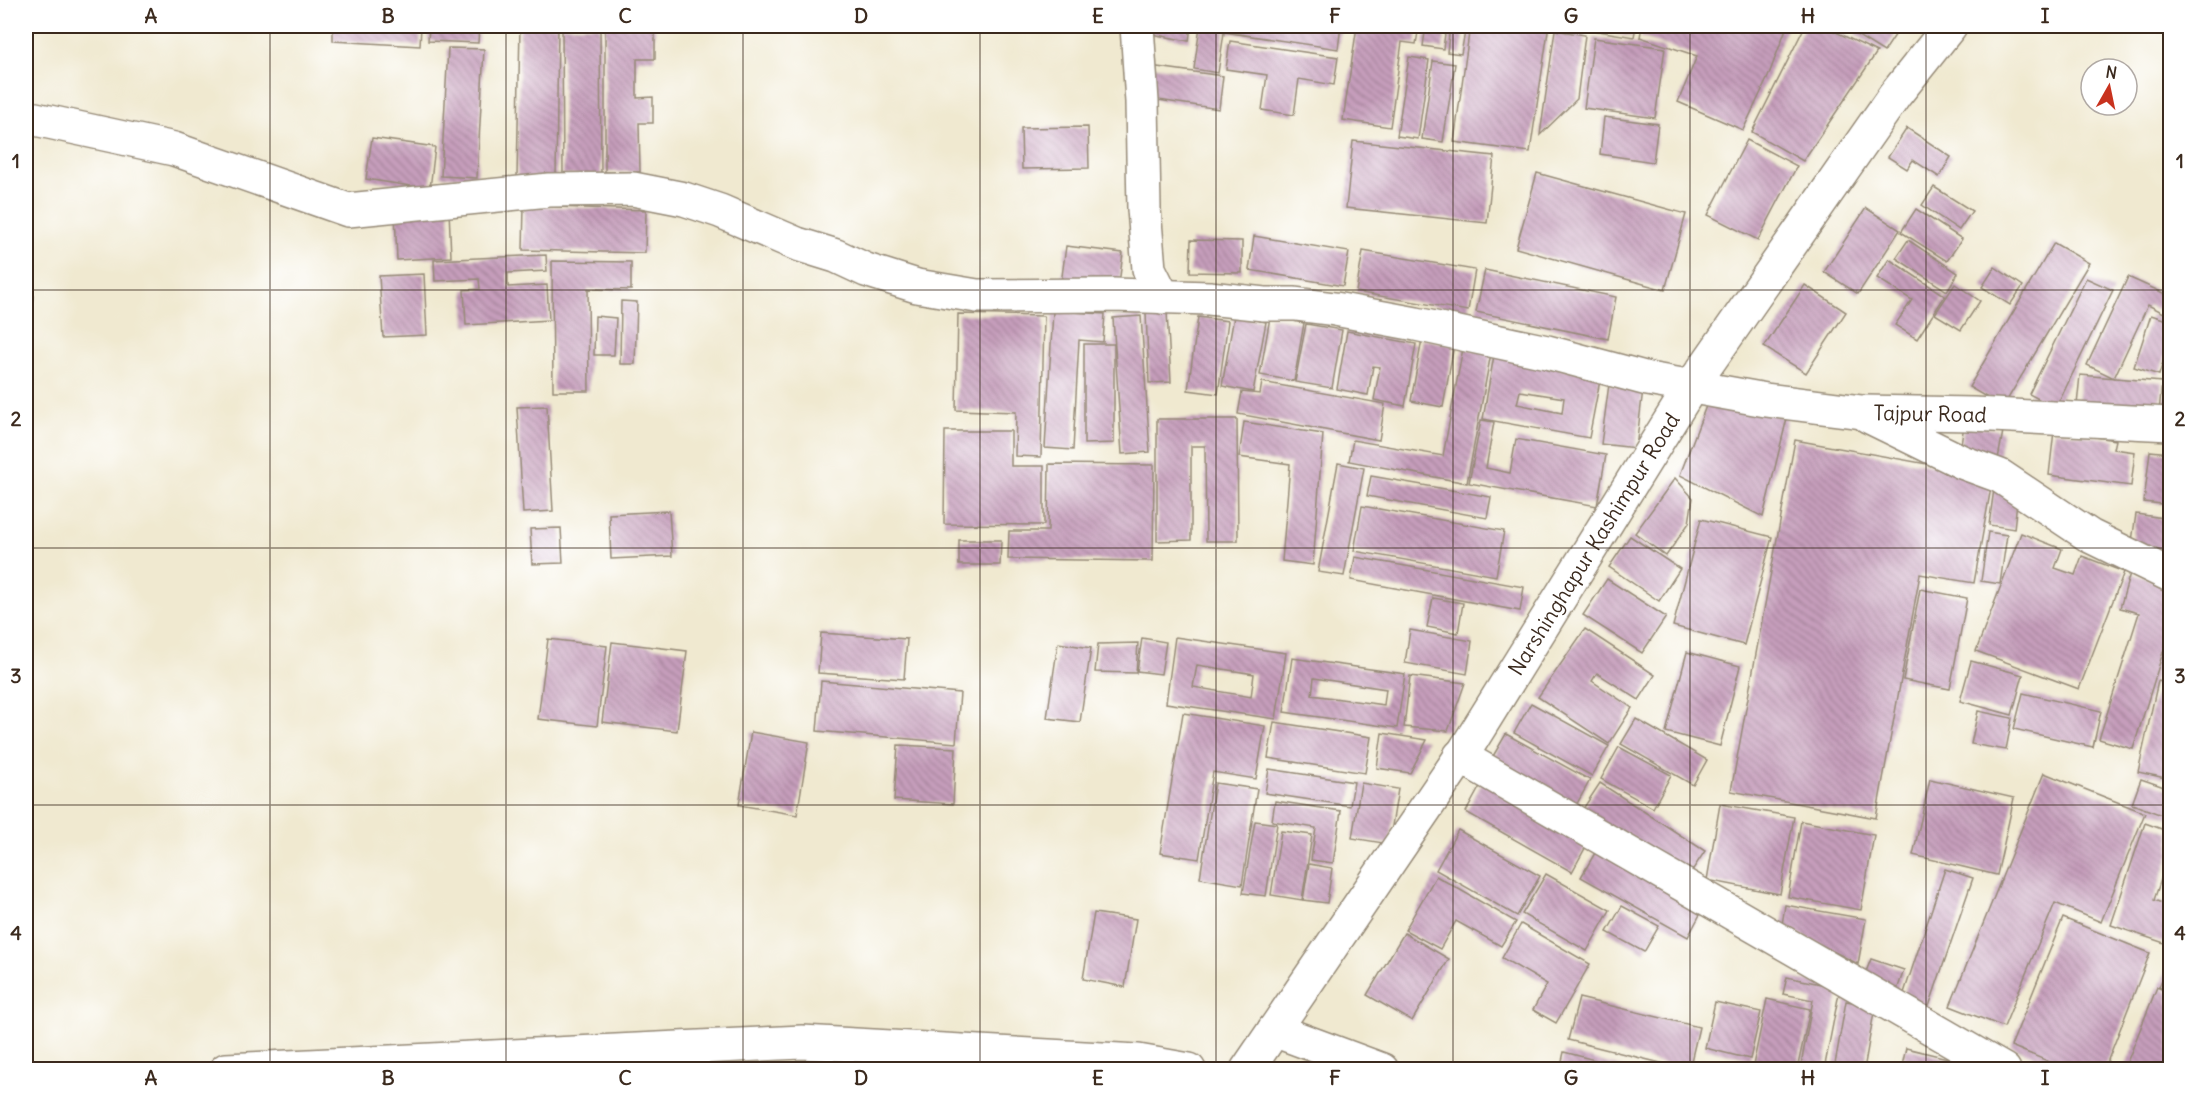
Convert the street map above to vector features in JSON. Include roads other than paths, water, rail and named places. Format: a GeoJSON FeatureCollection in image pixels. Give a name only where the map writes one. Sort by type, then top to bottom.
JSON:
{"type":"FeatureCollection","features":[{"type":"Feature","properties":{"kind":"street"},"geometry":{"type":"LineString","coordinates":[[1137,26],[1142,102],[1144,209],[1149,268],[1163,297]]}},
{"type":"Feature","properties":{"kind":"street","name":"Narshinghapur Kashimpur Road"},"geometry":{"type":"LineString","coordinates":[[1247,1070],[1460,756],[1691,387],[1895,95],[1950,26]]}},
{"type":"Feature","properties":{"kind":"street","name":"Tajpur Road"},"geometry":{"type":"LineString","coordinates":[[26,117],[174,149],[348,210],[549,190],[633,189],[684,199],[720,211],[797,244],[917,286],[977,296],[1113,295],[1295,304],[1335,309],[1547,352],[1648,379],[1862,412],[1973,414],[2170,424]]}},
{"type":"Feature","properties":{"kind":"street"},"geometry":{"type":"LineString","coordinates":[[1862,412],[1962,462],[2000,476],[2090,536],[2170,575]]}},
{"type":"Feature","properties":{"kind":"street"},"geometry":{"type":"LineString","coordinates":[[1460,756],[2004,1070]]}},
{"type":"Feature","properties":{"kind":"street"},"geometry":{"type":"LineString","coordinates":[[1274,1030],[1382,1070]]}},
{"type":"Feature","properties":{"kind":"street"},"geometry":{"type":"LineString","coordinates":[[226,1070],[802,1042],[1138,1061],[1189,1070]]}}]}
